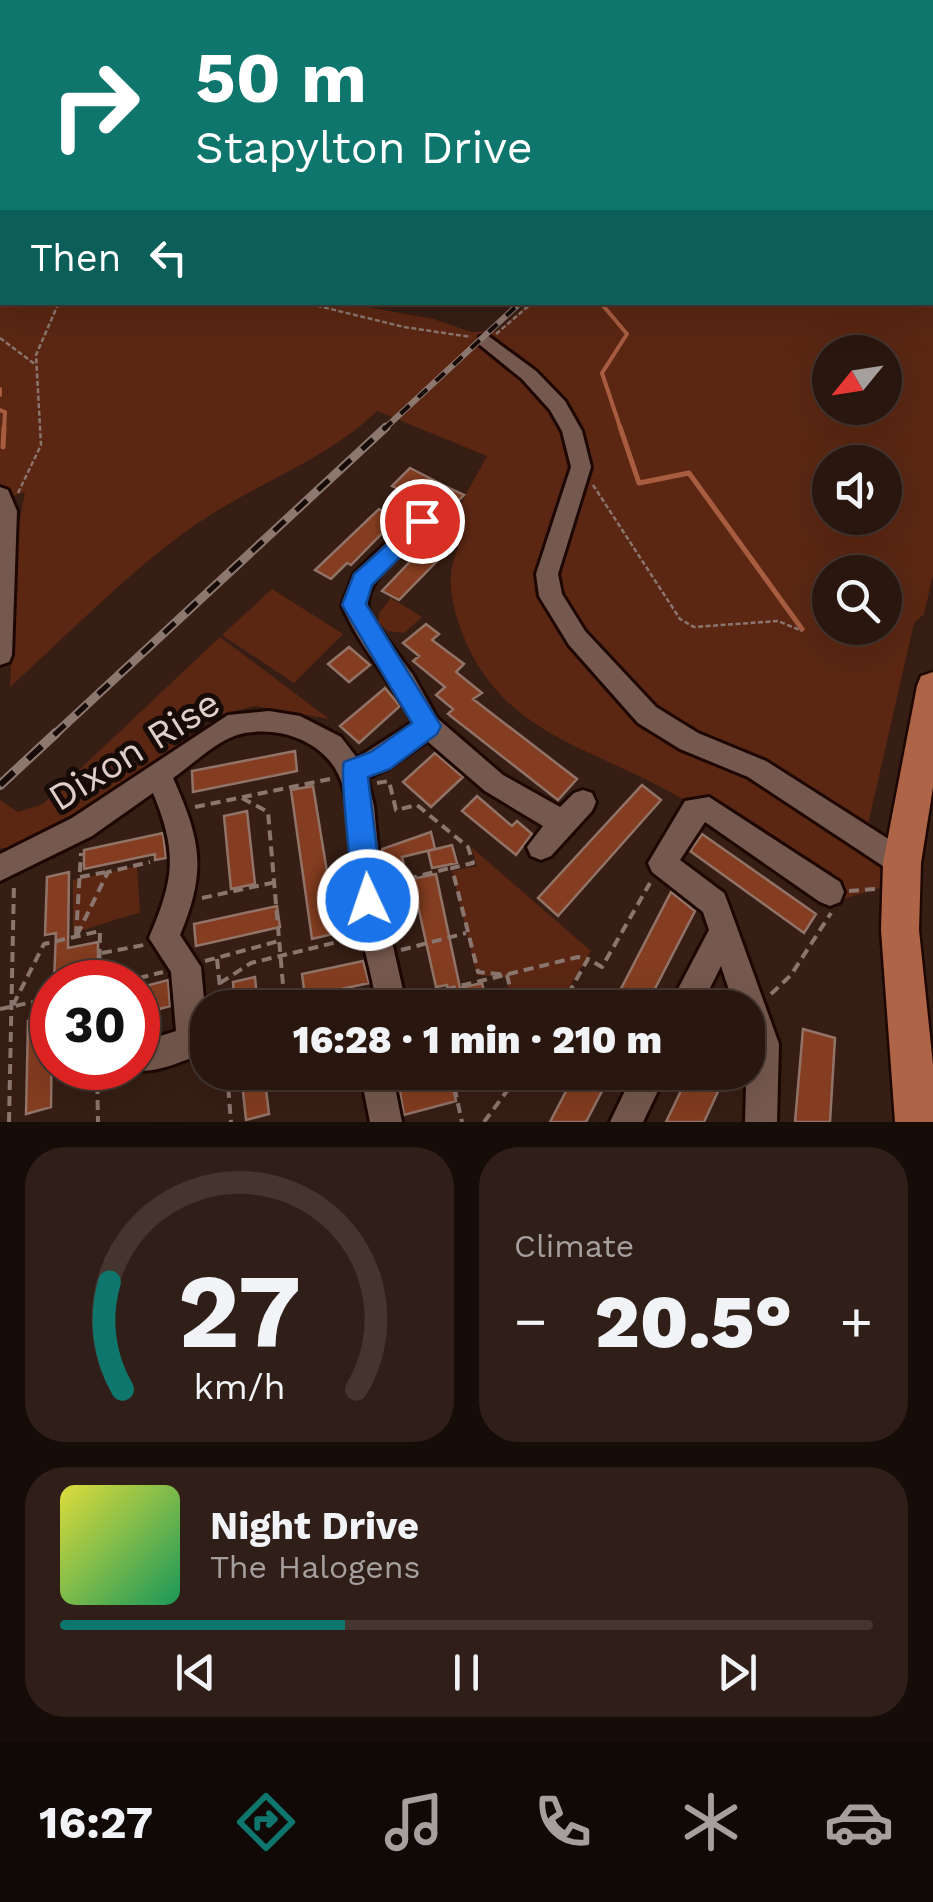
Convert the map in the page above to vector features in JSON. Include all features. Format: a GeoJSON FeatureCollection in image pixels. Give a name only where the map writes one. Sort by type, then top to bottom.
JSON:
{"type":"FeatureCollection","features":[{"type":"Feature","properties":{"kind":"main road"},"geometry":{"type":"LineString","coordinates":[[917,1122],[900,930],[903,875],[933,686]]}},
{"type":"Feature","properties":{"kind":"street"},"geometry":{"type":"LineString","coordinates":[[487,342],[558,406],[572,431],[581,467],[547,574],[551,596],[577,638],[647,715],[689,742],[757,769],[903,875]]}},
{"type":"Feature","properties":{"kind":"street"},"geometry":{"type":"LineString","coordinates":[[0,655],[3,503]]}},
{"type":"Feature","properties":{"kind":"street"},"geometry":{"type":"LineString","coordinates":[[399,508],[432,527],[362,580],[354,605],[428,726],[494,782],[562,823]]}},
{"type":"Feature","properties":{"kind":"street","name":"Dixon Rise"},"geometry":{"type":"LineString","coordinates":[[7,865],[82,828],[228,726],[255,721],[291,723],[322,737],[355,777]]}},
{"type":"Feature","properties":{"kind":"street"},"geometry":{"type":"LineString","coordinates":[[389,990],[368,900],[355,777],[428,726]]}},
{"type":"Feature","properties":{"kind":"street"},"geometry":{"type":"LineString","coordinates":[[158,773],[188,852],[180,903],[164,938],[186,967],[192,1042],[160,1051]]}},
{"type":"Feature","properties":{"kind":"street"},"geometry":{"type":"LineString","coordinates":[[540,847],[583,802]]}},
{"type":"Feature","properties":{"kind":"street"},"geometry":{"type":"LineString","coordinates":[[746,990],[714,903],[662,862],[695,810],[708,809],[830,892]]}},
{"type":"Feature","properties":{"kind":"street"},"geometry":{"type":"LineString","coordinates":[[693,990],[724,931]]}},
{"type":"Feature","properties":{"kind":"street"},"geometry":{"type":"LineString","coordinates":[[380,1090],[386,1122]]}},
{"type":"Feature","properties":{"kind":"street"},"geometry":{"type":"LineString","coordinates":[[626,1122],[641,1090]]}},
{"type":"Feature","properties":{"kind":"street"},"geometry":{"type":"LineString","coordinates":[[761,1090],[761,1122]]}},
{"type":"Feature","properties":{"kind":"path"},"geometry":{"type":"LineString","coordinates":[[3,503],[41,445],[36,355],[58,305]]}},
{"type":"Feature","properties":{"kind":"path"},"geometry":{"type":"LineString","coordinates":[[316,305],[487,342],[529,305]]}},
{"type":"Feature","properties":{"kind":"path"},"geometry":{"type":"LineString","coordinates":[[0,338],[37,366]]}},
{"type":"Feature","properties":{"kind":"path"},"geometry":{"type":"LineString","coordinates":[[581,467],[680,619],[694,627],[778,621],[802,631]]}},
{"type":"Feature","properties":{"kind":"path"},"geometry":{"type":"LineString","coordinates":[[174,811],[355,777],[389,780],[396,810],[418,805],[468,846],[473,863],[403,880],[405,891],[368,900]]}},
{"type":"Feature","properties":{"kind":"path"},"geometry":{"type":"LineString","coordinates":[[242,798],[268,812],[282,935],[278,957],[283,990]]}},
{"type":"Feature","properties":{"kind":"path"},"geometry":{"type":"LineString","coordinates":[[76,936],[82,828]]}},
{"type":"Feature","properties":{"kind":"path"},"geometry":{"type":"LineString","coordinates":[[80,878],[150,862]]}},
{"type":"Feature","properties":{"kind":"path"},"geometry":{"type":"LineString","coordinates":[[445,990],[578,957],[602,967],[662,862]]}},
{"type":"Feature","properties":{"kind":"path"},"geometry":{"type":"LineString","coordinates":[[7,865],[12,1006],[9,1122]]}},
{"type":"Feature","properties":{"kind":"path"},"geometry":{"type":"LineString","coordinates":[[452,868],[480,982]]}},
{"type":"Feature","properties":{"kind":"path"},"geometry":{"type":"LineString","coordinates":[[76,936],[108,872]]}},
{"type":"Feature","properties":{"kind":"path"},"geometry":{"type":"LineString","coordinates":[[765,995],[777,991],[790,975],[837,904],[830,892],[903,875]]}},
{"type":"Feature","properties":{"kind":"path"},"geometry":{"type":"LineString","coordinates":[[180,903],[276,882]]}},
{"type":"Feature","properties":{"kind":"path"},"geometry":{"type":"LineString","coordinates":[[12,1006],[44,944],[100,932],[100,960]]}},
{"type":"Feature","properties":{"kind":"path"},"geometry":{"type":"LineString","coordinates":[[220,983],[251,964],[278,957],[468,932]]}},
{"type":"Feature","properties":{"kind":"path"},"geometry":{"type":"LineString","coordinates":[[100,954],[164,938]]}},
{"type":"Feature","properties":{"kind":"path"},"geometry":{"type":"LineString","coordinates":[[217,958],[221,990]]}},
{"type":"Feature","properties":{"kind":"path"},"geometry":{"type":"LineString","coordinates":[[570,990],[588,958]]}},
{"type":"Feature","properties":{"kind":"path"},"geometry":{"type":"LineString","coordinates":[[478,972],[507,975]]}},
{"type":"Feature","properties":{"kind":"path"},"geometry":{"type":"LineString","coordinates":[[507,975],[511,990]]}},
{"type":"Feature","properties":{"kind":"path"},"geometry":{"type":"LineString","coordinates":[[0,1010],[30,1002]]}},
{"type":"Feature","properties":{"kind":"path"},"geometry":{"type":"LineString","coordinates":[[98,1090],[98,1122]]}},
{"type":"Feature","properties":{"kind":"path"},"geometry":{"type":"LineString","coordinates":[[228,1090],[231,1122]]}},
{"type":"Feature","properties":{"kind":"path"},"geometry":{"type":"LineString","coordinates":[[455,1090],[462,1122]]}},
{"type":"Feature","properties":{"kind":"path"},"geometry":{"type":"LineString","coordinates":[[484,1122],[508,1090]]}},
{"type":"Feature","properties":{"kind":"shaded area"},"geometry":{"type":"Polygon","coordinates":[[[0,305],[356,305],[434,319],[471,332],[497,331],[527,305],[933,305],[933,575],[924,614],[914,623],[863,846],[882,855],[883,887],[833,902],[689,803],[554,735],[524,716],[498,692],[475,661],[458,621],[451,584],[458,548],[447,529],[487,456],[377,411],[335,444],[218,510],[171,543],[10,687],[18,528],[25,492],[2,500],[0,495],[0,305]]]}},
{"type":"Feature","properties":{"kind":"shaded area"},"geometry":{"type":"Polygon","coordinates":[[[272,589],[343,634],[294,683],[222,635],[272,589]]]}},
{"type":"Feature","properties":{"kind":"shaded area"},"geometry":{"type":"Polygon","coordinates":[[[391,598],[422,617],[404,633],[388,631],[379,623],[379,613],[391,598]]]}},
{"type":"Feature","properties":{"kind":"shaded area"},"geometry":{"type":"Polygon","coordinates":[[[220,637],[329,719],[255,706],[210,717],[169,753],[25,847],[0,848],[0,800],[18,812],[43,804],[220,637]]]}},
{"type":"Feature","properties":{"kind":"shaded area"},"geometry":{"type":"Polygon","coordinates":[[[471,847],[591,951],[567,990],[509,990],[505,977],[477,975],[452,871],[477,866],[471,847]]]}},
{"type":"Feature","properties":{"kind":"shaded area"},"geometry":{"type":"Polygon","coordinates":[[[137,866],[140,913],[73,933],[73,880],[137,866]]]}},
{"type":"Feature","properties":{"kind":"building"},"geometry":{"type":"Polygon","coordinates":[[[410,468],[464,495],[446,514],[392,486],[410,468]]]}},
{"type":"Feature","properties":{"kind":"building"},"geometry":{"type":"Polygon","coordinates":[[[379,509],[396,519],[351,565],[347,563],[331,579],[315,570],[379,509]]]}},
{"type":"Feature","properties":{"kind":"building"},"geometry":{"type":"Polygon","coordinates":[[[422,549],[439,559],[399,600],[382,591],[422,549]]]}},
{"type":"Feature","properties":{"kind":"building"},"geometry":{"type":"Polygon","coordinates":[[[426,624],[439,634],[432,640],[464,664],[456,672],[482,693],[473,699],[577,779],[558,800],[448,714],[453,709],[436,695],[445,687],[413,661],[419,656],[403,643],[426,624]]]}},
{"type":"Feature","properties":{"kind":"building"},"geometry":{"type":"Polygon","coordinates":[[[349,647],[370,665],[349,682],[328,664],[349,647]]]}},
{"type":"Feature","properties":{"kind":"building"},"geometry":{"type":"Polygon","coordinates":[[[385,688],[400,706],[359,743],[340,726],[385,688]]]}},
{"type":"Feature","properties":{"kind":"building"},"geometry":{"type":"Polygon","coordinates":[[[295,751],[297,771],[193,792],[192,771],[295,751]]]}},
{"type":"Feature","properties":{"kind":"building"},"geometry":{"type":"Polygon","coordinates":[[[435,753],[463,777],[431,807],[403,782],[435,753]]]}},
{"type":"Feature","properties":{"kind":"building"},"geometry":{"type":"Polygon","coordinates":[[[642,785],[661,800],[558,916],[538,898],[642,785]]]}},
{"type":"Feature","properties":{"kind":"building"},"geometry":{"type":"Polygon","coordinates":[[[313,786],[337,933],[312,939],[291,790],[313,786]]]}},
{"type":"Feature","properties":{"kind":"building"},"geometry":{"type":"Polygon","coordinates":[[[477,796],[512,826],[517,821],[532,834],[516,855],[462,811],[477,796]]]}},
{"type":"Feature","properties":{"kind":"building"},"geometry":{"type":"Polygon","coordinates":[[[247,811],[255,884],[231,889],[224,816],[247,811]]]}},
{"type":"Feature","properties":{"kind":"building"},"geometry":{"type":"Polygon","coordinates":[[[431,832],[435,849],[402,857],[405,870],[384,875],[382,849],[431,832]]]}},
{"type":"Feature","properties":{"kind":"building"},"geometry":{"type":"Polygon","coordinates":[[[163,833],[166,858],[155,860],[155,854],[84,869],[84,850],[163,833]]]}},
{"type":"Feature","properties":{"kind":"building"},"geometry":{"type":"Polygon","coordinates":[[[702,834],[816,914],[804,933],[690,851],[702,834]]]}},
{"type":"Feature","properties":{"kind":"building"},"geometry":{"type":"Polygon","coordinates":[[[452,845],[457,863],[432,868],[428,851],[452,845]]]}},
{"type":"Feature","properties":{"kind":"building"},"geometry":{"type":"Polygon","coordinates":[[[69,872],[68,948],[98,942],[98,960],[55,960],[56,933],[45,935],[47,877],[69,872]]]}},
{"type":"Feature","properties":{"kind":"building"},"geometry":{"type":"Polygon","coordinates":[[[436,874],[460,988],[482,983],[484,990],[436,987],[412,879],[436,874]]]}},
{"type":"Feature","properties":{"kind":"building"},"geometry":{"type":"Polygon","coordinates":[[[671,892],[695,911],[654,990],[620,990],[671,892]]]}},
{"type":"Feature","properties":{"kind":"building"},"geometry":{"type":"Polygon","coordinates":[[[277,906],[280,927],[196,946],[194,924],[277,906]]]}},
{"type":"Feature","properties":{"kind":"building"},"geometry":{"type":"Polygon","coordinates":[[[363,961],[369,983],[337,990],[304,990],[302,974],[363,961]]]}},
{"type":"Feature","properties":{"kind":"building"},"geometry":{"type":"Polygon","coordinates":[[[255,977],[256,990],[234,990],[233,982],[255,977]]]}},
{"type":"Feature","properties":{"kind":"building"},"geometry":{"type":"Polygon","coordinates":[[[168,980],[170,1006],[160,1009],[160,982],[168,980]]]}},
{"type":"Feature","properties":{"kind":"building"},"geometry":{"type":"Polygon","coordinates":[[[28,1021],[30,1090],[51,1090],[51,1107],[26,1114],[28,1021]]]}},
{"type":"Feature","properties":{"kind":"building"},"geometry":{"type":"Polygon","coordinates":[[[803,1029],[835,1038],[830,1122],[795,1122],[803,1029]]]}},
{"type":"Feature","properties":{"kind":"building"},"geometry":{"type":"Polygon","coordinates":[[[243,1090],[266,1090],[269,1114],[246,1120],[243,1090]]]}},
{"type":"Feature","properties":{"kind":"building"},"geometry":{"type":"Polygon","coordinates":[[[400,1090],[454,1090],[456,1101],[404,1115],[400,1090]]]}},
{"type":"Feature","properties":{"kind":"building"},"geometry":{"type":"Polygon","coordinates":[[[567,1090],[603,1090],[586,1122],[550,1122],[567,1090]]]}},
{"type":"Feature","properties":{"kind":"building"},"geometry":{"type":"Polygon","coordinates":[[[681,1090],[719,1090],[704,1122],[666,1122],[681,1090]]]}},
{"type":"Feature","properties":{"kind":"waterway"},"geometry":{"type":"LineString","coordinates":[[0,56],[0,71]]}},
{"type":"Feature","properties":{"kind":"waterway"},"geometry":{"type":"LineString","coordinates":[[603,305],[627,334],[602,373],[620,427]]}},
{"type":"Feature","properties":{"kind":"waterway"},"geometry":{"type":"LineString","coordinates":[[0,389],[0,395]]}},
{"type":"Feature","properties":{"kind":"waterway"},"geometry":{"type":"LineString","coordinates":[[0,410],[5,412],[4,430]]}},
{"type":"Feature","properties":{"kind":"waterway"},"geometry":{"type":"LineString","coordinates":[[3,447],[4,427]]}},
{"type":"Feature","properties":{"kind":"waterway"},"geometry":{"type":"LineString","coordinates":[[620,427],[639,483],[689,473],[802,629]]}},
{"type":"Feature","properties":{"kind":"railway"},"geometry":{"type":"LineString","coordinates":[[383,430],[518,305]]}},
{"type":"Feature","properties":{"kind":"railway"},"geometry":{"type":"LineString","coordinates":[[54,735],[386,427]]}},
{"type":"Feature","properties":{"kind":"railway"},"geometry":{"type":"LineString","coordinates":[[0,785],[56,733]]}},
{"type":"Feature","properties":{"kind":"route"},"geometry":{"type":"LineString","coordinates":[[368,900],[366,847],[354,771],[380,760],[428,726],[354,605],[362,580],[422,521]]}}]}
